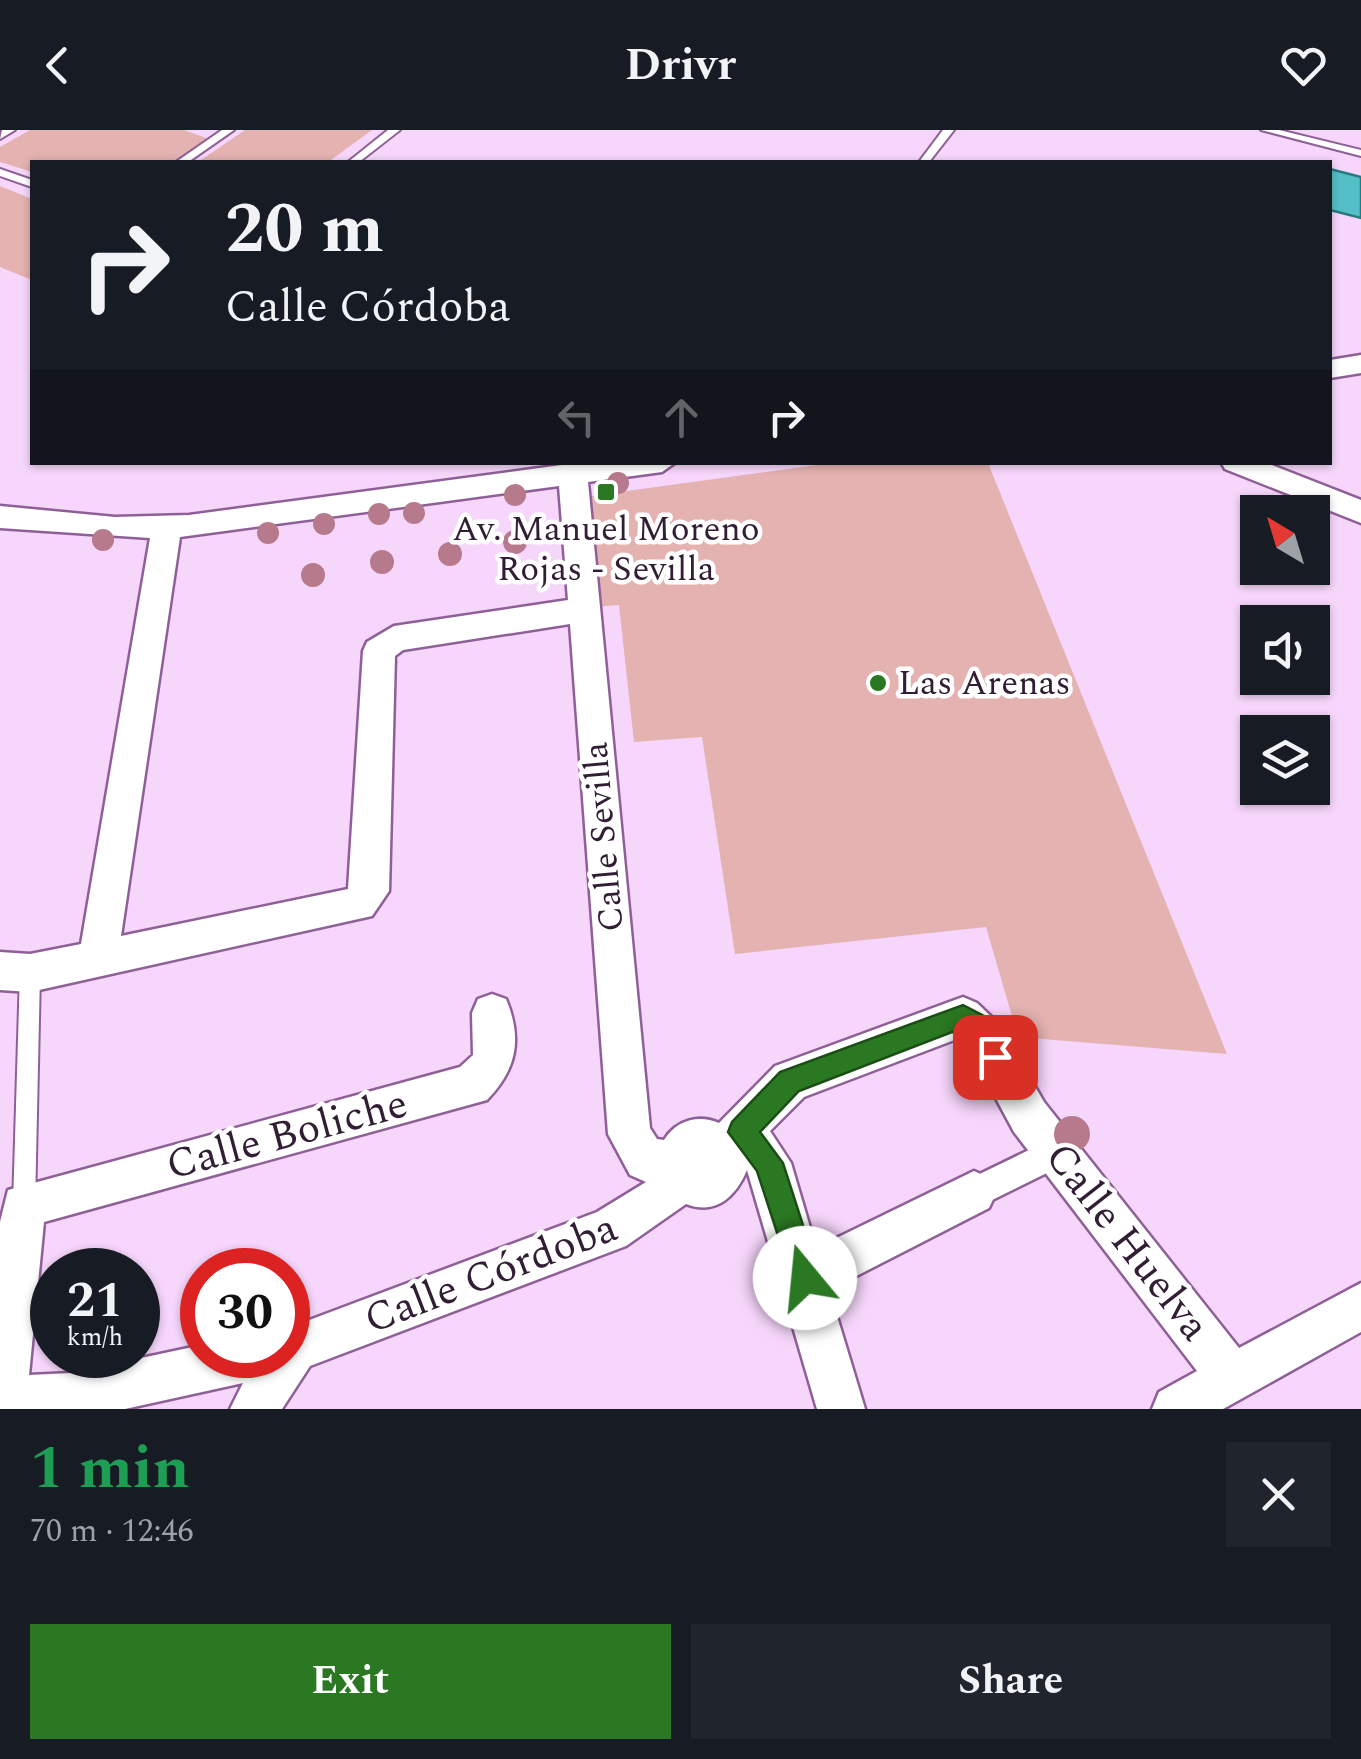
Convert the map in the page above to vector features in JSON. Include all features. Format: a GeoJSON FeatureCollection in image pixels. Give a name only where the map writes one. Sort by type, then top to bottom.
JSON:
{"type":"FeatureCollection","features":[{"type":"Feature","properties":{"kind":"street"},"geometry":{"type":"LineString","coordinates":[[1332,369],[1361,364]]}},
{"type":"Feature","properties":{"kind":"street"},"geometry":{"type":"LineString","coordinates":[[0,517],[115,528],[167,527],[641,465]]}},
{"type":"Feature","properties":{"kind":"street"},"geometry":{"type":"LineString","coordinates":[[1243,465],[1361,512]]}},
{"type":"Feature","properties":{"kind":"street","name":"Calle Sevilla"},"geometry":{"type":"LineString","coordinates":[[573,475],[629,1134],[645,1160],[680,1170]]}},
{"type":"Feature","properties":{"kind":"street"},"geometry":{"type":"LineString","coordinates":[[98,958],[167,527]]}},
{"type":"Feature","properties":{"kind":"street"},"geometry":{"type":"LineString","coordinates":[[15,972],[350,908],[366,900],[370,890],[379,651],[394,639],[585,609]]}},
{"type":"Feature","properties":{"kind":"street","name":"Calle Boliche"},"geometry":{"type":"LineString","coordinates":[[24,1206],[472,1085],[494,1062],[492,1013]]}},
{"type":"Feature","properties":{"kind":"street","name":"Calle Huelva"},"geometry":{"type":"LineString","coordinates":[[732,1141],[790,1082],[963,1017],[975,1025],[1028,1117],[1232,1377]]}},
{"type":"Feature","properties":{"kind":"street"},"geometry":{"type":"LineString","coordinates":[[680,1170],[696,1186],[712,1185],[722,1174],[732,1141],[769,1163],[841,1409]]}},
{"type":"Feature","properties":{"kind":"street"},"geometry":{"type":"LineString","coordinates":[[805,1278],[1056,1152]]}},
{"type":"Feature","properties":{"kind":"street","name":"Calle Córdoba"},"geometry":{"type":"LineString","coordinates":[[310,1360],[610,1230],[657,1202],[680,1170]]}},
{"type":"Feature","properties":{"kind":"street"},"geometry":{"type":"LineString","coordinates":[[23,1401],[24,1206]]}},
{"type":"Feature","properties":{"kind":"street"},"geometry":{"type":"LineString","coordinates":[[1176,1409],[1361,1306]]}},
{"type":"Feature","properties":{"kind":"street","name":"Calle Córdoba"},"geometry":{"type":"LineString","coordinates":[[23,1401],[254,1378]]}},
{"type":"Feature","properties":{"kind":"lane"},"geometry":{"type":"LineString","coordinates":[[0,136],[10,130]]}},
{"type":"Feature","properties":{"kind":"lane"},"geometry":{"type":"LineString","coordinates":[[184,160],[229,130]]}},
{"type":"Feature","properties":{"kind":"lane"},"geometry":{"type":"LineString","coordinates":[[355,160],[396,130]]}},
{"type":"Feature","properties":{"kind":"lane"},"geometry":{"type":"LineString","coordinates":[[926,160],[949,130]]}},
{"type":"Feature","properties":{"kind":"lane"},"geometry":{"type":"LineString","coordinates":[[1266,130],[1361,153]]}},
{"type":"Feature","properties":{"kind":"lane"},"geometry":{"type":"LineString","coordinates":[[0,172],[30,183]]}},
{"type":"Feature","properties":{"kind":"lane"},"geometry":{"type":"LineString","coordinates":[[15,972],[24,1206]]}},
{"type":"Feature","properties":{"kind":"shaded area"},"geometry":{"type":"Polygon","coordinates":[[[30,130],[184,130],[209,139],[176,160],[30,160],[30,171],[0,162],[0,147],[30,130]]]}},
{"type":"Feature","properties":{"kind":"shaded area"},"geometry":{"type":"Polygon","coordinates":[[[245,130],[372,130],[331,160],[201,160],[245,130]]]}},
{"type":"Feature","properties":{"kind":"shaded area"},"geometry":{"type":"Polygon","coordinates":[[[0,186],[30,198],[30,279],[0,267],[0,186]]]}},
{"type":"Feature","properties":{"kind":"shaded area"},"geometry":{"type":"Polygon","coordinates":[[[816,465],[989,465],[1227,1054],[1018,1037],[986,927],[735,954],[702,737],[634,742],[619,605],[595,607],[590,496],[816,465]]]}},
{"type":"Feature","properties":{"kind":"building"},"geometry":{"type":"Polygon","coordinates":[[[1332,170],[1361,177],[1361,218],[1332,211],[1332,170]]]}},
{"type":"Feature","properties":{"kind":"place","name":"Av. Manuel Moreno Rojas - Sevilla"},"geometry":{"type":"Point","coordinates":[606,492]}},
{"type":"Feature","properties":{"kind":"place","name":"Las Arenas"},"geometry":{"type":"Point","coordinates":[878,683]}},
{"type":"Feature","properties":{"kind":"route"},"geometry":{"type":"LineString","coordinates":[[805,1278],[769,1163],[742,1132],[773,1095],[790,1082],[963,1017],[975,1025],[995,1057]]}}]}
